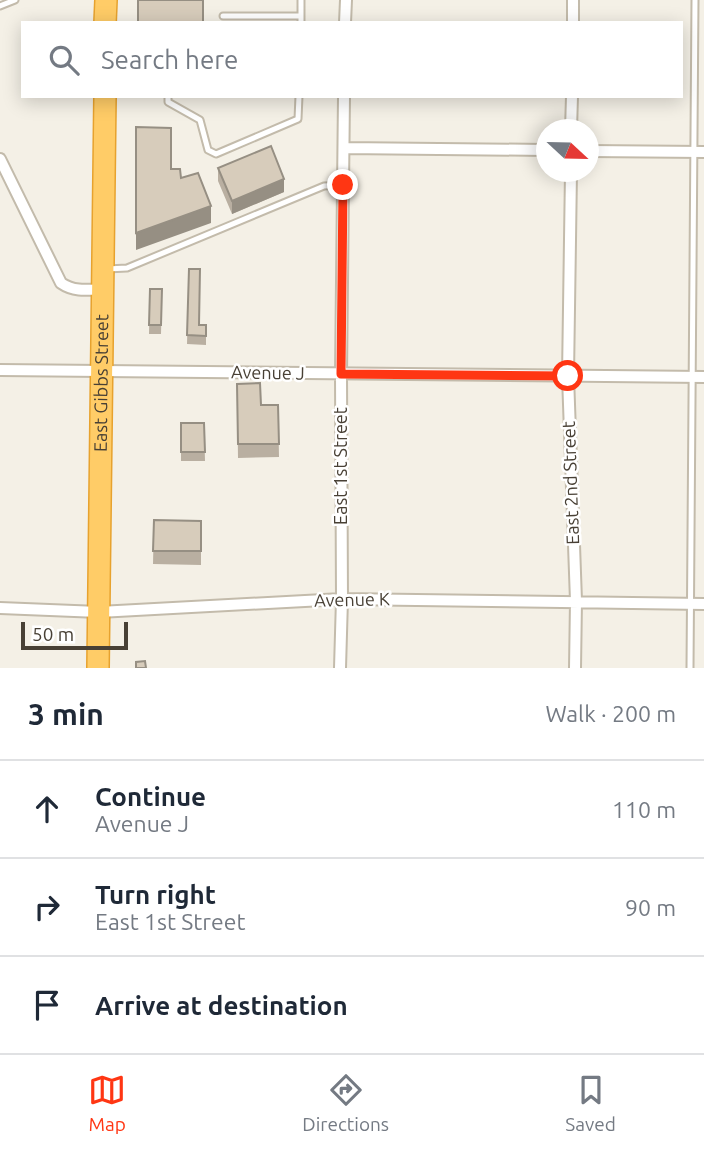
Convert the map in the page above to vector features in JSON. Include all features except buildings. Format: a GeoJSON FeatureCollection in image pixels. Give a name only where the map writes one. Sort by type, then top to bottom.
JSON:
{"type":"FeatureCollection","features":[{"type":"Feature","properties":{"kind":"highway"},"geometry":{"type":"LineString","coordinates":[[106,0],[106,21]]}},
{"type":"Feature","properties":{"kind":"highway","name":"East Gibbs Street"},"geometry":{"type":"LineString","coordinates":[[98,668],[105,98]]}},
{"type":"Feature","properties":{"kind":"street"},"geometry":{"type":"LineString","coordinates":[[345,21],[346,0]]}},
{"type":"Feature","properties":{"kind":"street"},"geometry":{"type":"LineString","coordinates":[[573,0],[573,21]]}},
{"type":"Feature","properties":{"kind":"street","name":"East 1st Street"},"geometry":{"type":"LineString","coordinates":[[340,668],[344,98]]}},
{"type":"Feature","properties":{"kind":"street"},"geometry":{"type":"LineString","coordinates":[[571,119],[572,98]]}},
{"type":"Feature","properties":{"kind":"street"},"geometry":{"type":"LineString","coordinates":[[344,148],[536,150]]}},
{"type":"Feature","properties":{"kind":"street"},"geometry":{"type":"LineString","coordinates":[[599,151],[699,152]]}},
{"type":"Feature","properties":{"kind":"street"},"geometry":{"type":"LineString","coordinates":[[0,159],[61,283],[68,289],[79,290],[102,279]]}},
{"type":"Feature","properties":{"kind":"street","name":"East 2nd Street"},"geometry":{"type":"LineString","coordinates":[[570,182],[568,376],[576,601],[575,668]]}},
{"type":"Feature","properties":{"kind":"street","name":"Avenue J"},"geometry":{"type":"LineString","coordinates":[[0,370],[704,377]]}},
{"type":"Feature","properties":{"kind":"street","name":"Avenue K"},"geometry":{"type":"LineString","coordinates":[[0,608],[99,612],[342,598],[704,604]]}},
{"type":"Feature","properties":{"kind":"lane"},"geometry":{"type":"LineString","coordinates":[[0,6],[15,0]]}},
{"type":"Feature","properties":{"kind":"lane"},"geometry":{"type":"LineString","coordinates":[[223,16],[301,19],[301,0]]}},
{"type":"Feature","properties":{"kind":"lane"},"geometry":{"type":"LineString","coordinates":[[690,668],[691,377],[699,152],[695,0]]}},
{"type":"Feature","properties":{"kind":"lane"},"geometry":{"type":"LineString","coordinates":[[168,98],[168,102],[200,120],[208,150],[216,154],[298,119],[299,98]]}},
{"type":"Feature","properties":{"kind":"lane"},"geometry":{"type":"LineString","coordinates":[[102,279],[324,187],[343,185]]}},
{"type":"Feature","properties":{"kind":"route"},"geometry":{"type":"LineString","coordinates":[[343,185],[341,374],[568,376]]}}]}
